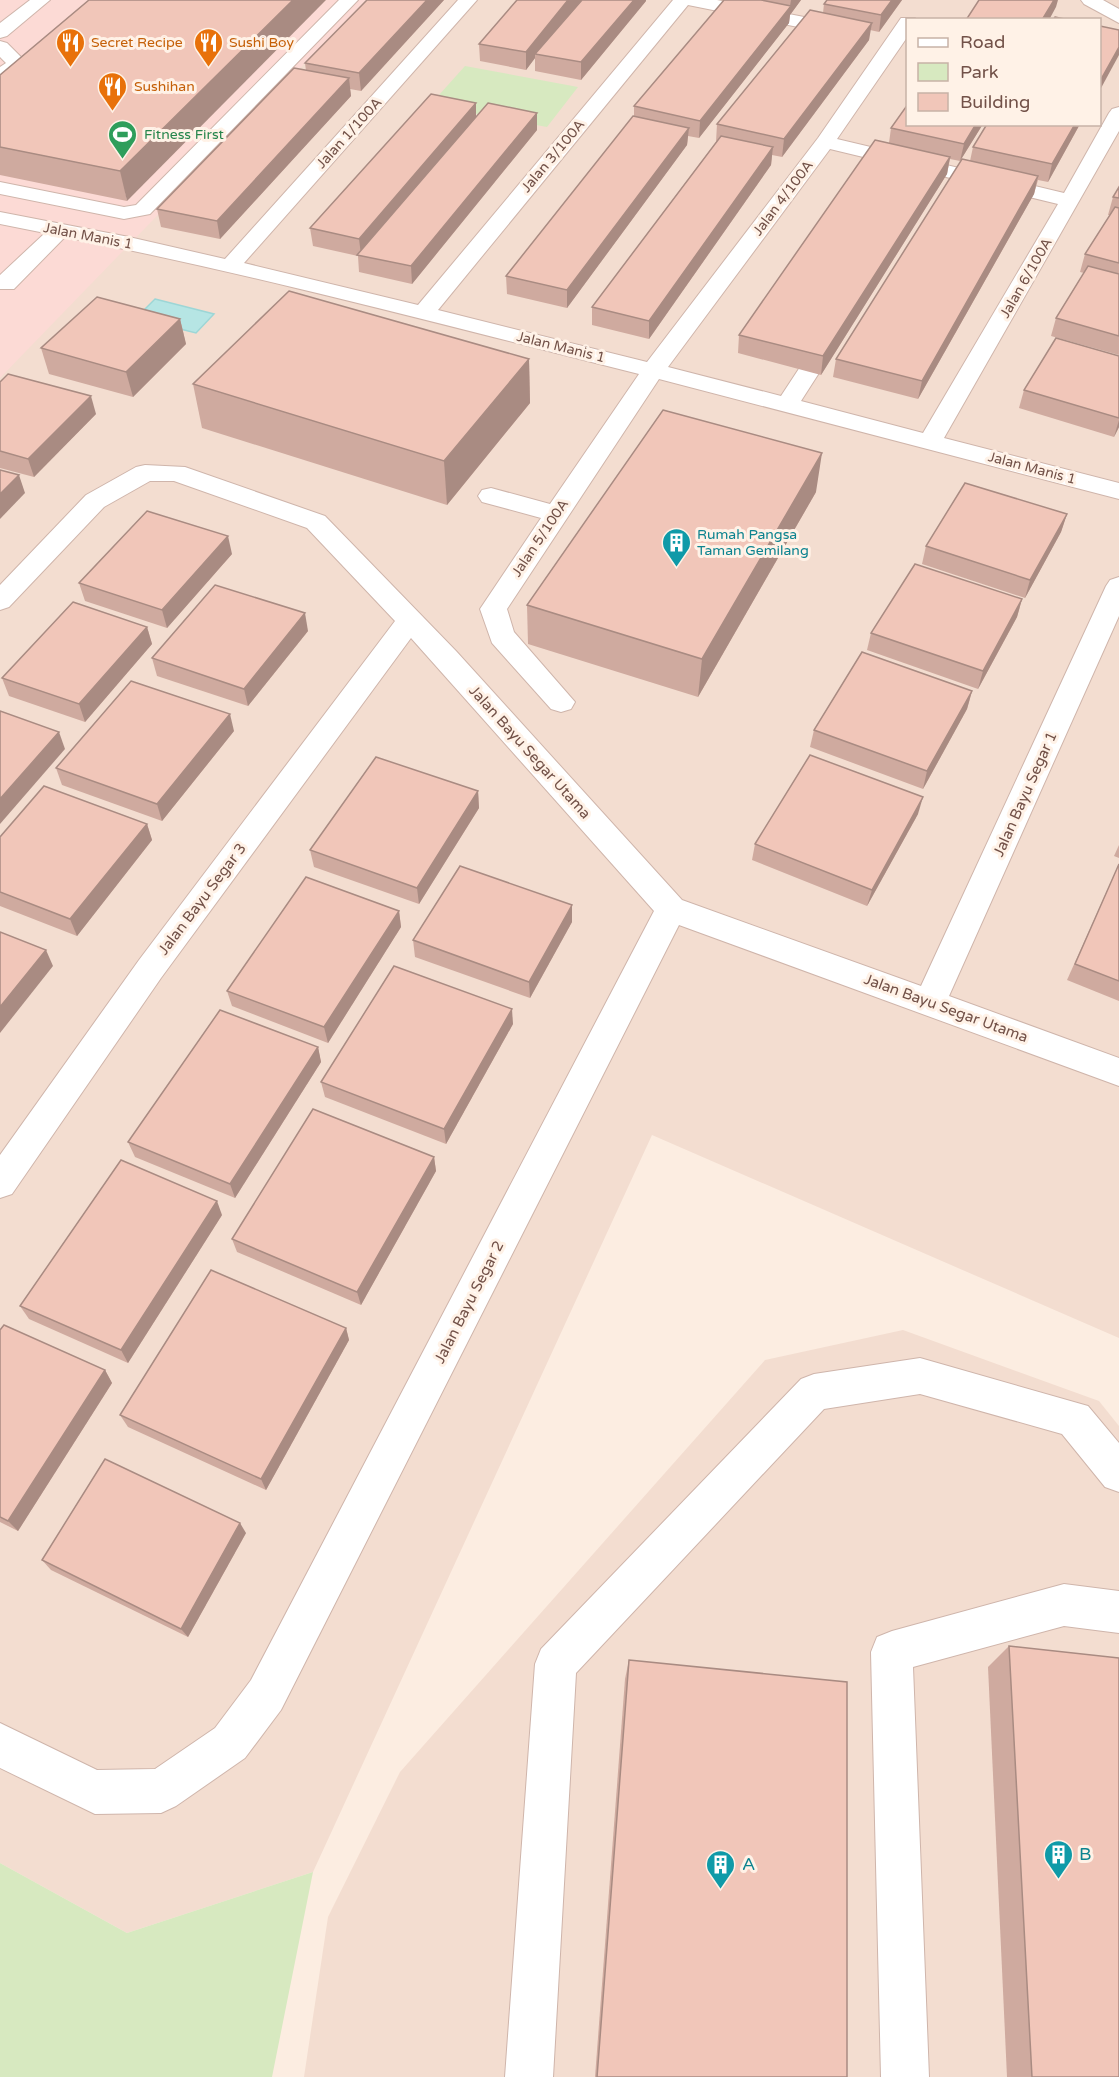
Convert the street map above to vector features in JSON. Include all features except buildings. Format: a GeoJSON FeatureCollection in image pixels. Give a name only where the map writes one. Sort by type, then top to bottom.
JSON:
{"type":"FeatureCollection","features":[{"type":"Feature","properties":{"kind":"street"},"geometry":{"type":"LineString","coordinates":[[0,32],[8,17],[41,0]]}},
{"type":"Feature","properties":{"kind":"street"},"geometry":{"type":"LineString","coordinates":[[0,187],[124,213],[143,210],[349,0]]}},
{"type":"Feature","properties":{"kind":"street","name":"Jalan 1/100A"},"geometry":{"type":"LineString","coordinates":[[230,266],[468,0]]}},
{"type":"Feature","properties":{"kind":"street","name":"Jalan 3/100A"},"geometry":{"type":"LineString","coordinates":[[423,313],[683,0]]}},
{"type":"Feature","properties":{"kind":"street"},"geometry":{"type":"LineString","coordinates":[[688,0],[895,40]]}},
{"type":"Feature","properties":{"kind":"street"},"geometry":{"type":"LineString","coordinates":[[1090,0],[1119,17]]}},
{"type":"Feature","properties":{"kind":"street","name":"Jalan 4/100A"},"geometry":{"type":"LineString","coordinates":[[653,370],[825,142],[906,24]]}},
{"type":"Feature","properties":{"kind":"street"},"geometry":{"type":"LineString","coordinates":[[0,47],[17,63],[0,77]]}},
{"type":"Feature","properties":{"kind":"street","name":"Jalan 6/100A"},"geometry":{"type":"LineString","coordinates":[[930,442],[1119,113]]}},
{"type":"Feature","properties":{"kind":"street"},"geometry":{"type":"LineString","coordinates":[[825,142],[946,161],[1070,201]]}},
{"type":"Feature","properties":{"kind":"street"},"geometry":{"type":"LineString","coordinates":[[928,190],[946,161]]}},
{"type":"Feature","properties":{"kind":"street"},"geometry":{"type":"LineString","coordinates":[[0,187],[13,181],[17,177],[16,171]]}},
{"type":"Feature","properties":{"kind":"street","name":"Jalan Manis 1"},"geometry":{"type":"LineString","coordinates":[[0,218],[230,266],[423,313],[1119,491]]}},
{"type":"Feature","properties":{"kind":"street"},"geometry":{"type":"LineString","coordinates":[[2,285],[59,231]]}},
{"type":"Feature","properties":{"kind":"street"},"geometry":{"type":"LineString","coordinates":[[787,405],[844,317]]}},
{"type":"Feature","properties":{"kind":"street","name":"Jalan 5/100A"},"geometry":{"type":"LineString","coordinates":[[561,702],[502,636],[493,609],[653,370]]}},
{"type":"Feature","properties":{"kind":"street","name":"Jalan Bayu Segar Utama"},"geometry":{"type":"LineString","coordinates":[[0,601],[95,501],[145,473],[176,472],[316,522],[410,620],[671,909],[1119,1072]]}},
{"type":"Feature","properties":{"kind":"street"},"geometry":{"type":"LineString","coordinates":[[491,496],[556,514]]}},
{"type":"Feature","properties":{"kind":"street","name":"Jalan Bayu Segar 1"},"geometry":{"type":"LineString","coordinates":[[930,1002],[1119,586]]}},
{"type":"Feature","properties":{"kind":"street","name":"Jalan Bayu Segar 3"},"geometry":{"type":"LineString","coordinates":[[0,1183],[150,969],[410,620]]}},
{"type":"Feature","properties":{"kind":"street","name":"Jalan Bayu Segar 2"},"geometry":{"type":"LineString","coordinates":[[0,1745],[95,1792],[162,1791],[230,1743],[266,1695],[671,909]]}},
{"type":"Feature","properties":{"kind":"street"},"geometry":{"type":"LineString","coordinates":[[529,2077],[556,1664],[814,1392],[920,1376],[1074,1419],[1119,1473]]}},
{"type":"Feature","properties":{"kind":"street"},"geometry":{"type":"LineString","coordinates":[[905,2077],[892,1652],[1064,1605],[1119,1612]]}},
{"type":"Feature","properties":{"kind":"shaded area"},"geometry":{"type":"Polygon","coordinates":[[[0,0],[1119,0],[1119,1338],[652,1135],[313,1872],[127,1933],[0,1863],[0,0]]]}},
{"type":"Feature","properties":{"kind":"shaded area"},"geometry":{"type":"Polygon","coordinates":[[[0,0],[366,0],[0,378],[0,0]]]}},
{"type":"Feature","properties":{"kind":"shaded area"},"geometry":{"type":"Polygon","coordinates":[[[903,1330],[1099,1401],[1119,1426],[1119,2077],[304,2077],[328,1917],[400,1772],[765,1360],[903,1330]]]}},
{"type":"Feature","properties":{"kind":"green space"},"geometry":{"type":"Polygon","coordinates":[[[465,66],[578,87],[547,127],[430,105],[465,66]]]}},
{"type":"Feature","properties":{"kind":"green space"},"geometry":{"type":"Polygon","coordinates":[[[0,1863],[127,1933],[313,1872],[272,2077],[0,2077],[0,1863]]]}},
{"type":"Feature","properties":{"kind":"water"},"geometry":{"type":"Polygon","coordinates":[[[155,299],[214,314],[196,333],[136,318],[155,299]]]}},
{"type":"Feature","properties":{"kind":"place","name":"Secret Recipe"},"geometry":{"type":"Point","coordinates":[70,68]}},
{"type":"Feature","properties":{"kind":"place","name":"Sushi Boy"},"geometry":{"type":"Point","coordinates":[208,68]}},
{"type":"Feature","properties":{"kind":"place","name":"Sushihan"},"geometry":{"type":"Point","coordinates":[113,112]}},
{"type":"Feature","properties":{"kind":"place","name":"Fitness First"},"geometry":{"type":"Point","coordinates":[123,160]}},
{"type":"Feature","properties":{"kind":"place","name":"Rumah Pangsa Taman Gemilang"},"geometry":{"type":"Point","coordinates":[676,568]}},
{"type":"Feature","properties":{"kind":"place","name":"B"},"geometry":{"type":"Point","coordinates":[1058,1880]}},
{"type":"Feature","properties":{"kind":"place","name":"A"},"geometry":{"type":"Point","coordinates":[721,1890]}}]}
